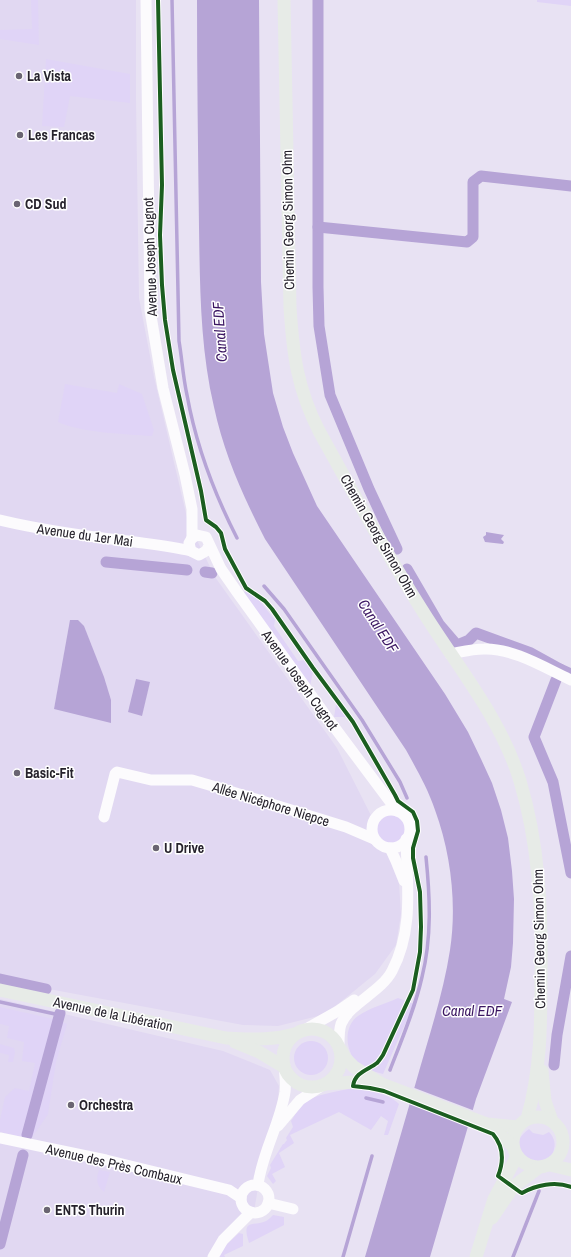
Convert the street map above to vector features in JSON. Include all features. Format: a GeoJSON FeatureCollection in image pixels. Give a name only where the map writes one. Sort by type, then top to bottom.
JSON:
{"type":"FeatureCollection","features":[{"type":"Feature","properties":{"kind":"main road","name":"Chemin Georg Simon Ohm"},"geometry":{"type":"LineString","coordinates":[[284,0],[290,306],[293,350],[301,387],[307,407],[319,431],[397,569],[450,654],[478,695],[504,740],[520,781],[529,814],[535,846],[540,893],[542,959],[540,1052],[545,1101],[552,1121]]}},
{"type":"Feature","properties":{"kind":"main road","name":"Avenue de la Libération"},"geometry":{"type":"LineString","coordinates":[[0,990],[226,1038],[263,1040],[282,1038],[300,1032]]}},
{"type":"Feature","properties":{"kind":"main road"},"geometry":{"type":"LineString","coordinates":[[382,1084],[354,1082],[323,1085],[310,1088],[301,1086],[293,1081],[284,1067],[284,1049],[288,1041],[300,1032],[316,1028],[326,1031],[334,1037],[354,1067],[382,1084],[487,1124],[522,1123],[539,1117],[552,1121],[558,1126],[567,1145],[563,1148],[560,1155],[555,1161],[544,1166],[513,1187],[485,1227]]}},
{"type":"Feature","properties":{"kind":"main road","name":"Avenue de la Libération"},"geometry":{"type":"LineString","coordinates":[[226,1038],[259,1052],[284,1067]]}},
{"type":"Feature","properties":{"kind":"main road"},"geometry":{"type":"LineString","coordinates":[[323,1085],[334,1078],[339,1070],[342,1060],[340,1048]]}},
{"type":"Feature","properties":{"kind":"main road","name":"Chemin Georg Simon Ohm"},"geometry":{"type":"LineString","coordinates":[[522,1123],[532,1100],[540,1052]]}},
{"type":"Feature","properties":{"kind":"main road"},"geometry":{"type":"LineString","coordinates":[[476,1257],[497,1192],[515,1151],[513,1136],[522,1123]]}},
{"type":"Feature","properties":{"kind":"main road"},"geometry":{"type":"LineString","coordinates":[[487,1124],[526,1164],[571,1170]]}},
{"type":"Feature","properties":{"kind":"street","name":"Avenue Joseph Cugnot"},"geometry":{"type":"LineString","coordinates":[[146,0],[150,310],[163,388],[192,509],[194,546],[222,569]]}},
{"type":"Feature","properties":{"kind":"street","name":"Avenue Joseph Cugnot"},"geometry":{"type":"LineString","coordinates":[[192,509],[203,535],[208,540],[209,546],[222,569],[329,720],[397,811]]}},
{"type":"Feature","properties":{"kind":"street","name":"Avenue du 1er Mai"},"geometry":{"type":"LineString","coordinates":[[0,520],[20,525],[75,534],[171,546],[194,546],[197,535],[203,535]]}},
{"type":"Feature","properties":{"kind":"street"},"geometry":{"type":"LineString","coordinates":[[194,546],[206,552],[209,546]]}},
{"type":"Feature","properties":{"kind":"street"},"geometry":{"type":"LineString","coordinates":[[450,654],[484,649],[505,651],[571,680]]}},
{"type":"Feature","properties":{"kind":"street","name":"Allée Nicéphore Niepce"},"geometry":{"type":"LineString","coordinates":[[104,817],[116,773],[151,780],[192,780],[350,829],[374,839]]}},
{"type":"Feature","properties":{"kind":"street"},"geometry":{"type":"LineString","coordinates":[[381,790],[382,812]]}},
{"type":"Feature","properties":{"kind":"street"},"geometry":{"type":"LineString","coordinates":[[350,829],[373,821],[382,812],[397,811],[404,816],[410,829],[406,839],[401,845],[396,848],[390,848],[378,844],[374,839],[372,827],[373,821]]}},
{"type":"Feature","properties":{"kind":"street"},"geometry":{"type":"LineString","coordinates":[[340,1048],[340,1026],[344,1019],[383,983],[391,972],[405,935],[408,918],[406,839]]}},
{"type":"Feature","properties":{"kind":"street"},"geometry":{"type":"LineString","coordinates":[[390,848],[407,891]]}},
{"type":"Feature","properties":{"kind":"street"},"geometry":{"type":"LineString","coordinates":[[300,1032],[322,1021],[347,1005],[372,985],[396,959]]}},
{"type":"Feature","properties":{"kind":"street"},"geometry":{"type":"LineString","coordinates":[[258,1185],[264,1158],[274,1132],[285,1091],[284,1067]]}},
{"type":"Feature","properties":{"kind":"street"},"geometry":{"type":"LineString","coordinates":[[274,1132],[296,1103],[323,1085]]}},
{"type":"Feature","properties":{"kind":"street","name":"Avenue des Près Combaux"},"geometry":{"type":"LineString","coordinates":[[0,1138],[106,1160],[229,1190],[241,1198]]}},
{"type":"Feature","properties":{"kind":"street"},"geometry":{"type":"LineString","coordinates":[[250,1185],[258,1185],[268,1194],[268,1203],[262,1210],[258,1212],[251,1212],[244,1207],[241,1198],[244,1190],[250,1185]]}},
{"type":"Feature","properties":{"kind":"street","name":"Avenue des Près Combaux"},"geometry":{"type":"LineString","coordinates":[[229,1190],[247,1188]]}},
{"type":"Feature","properties":{"kind":"street"},"geometry":{"type":"LineString","coordinates":[[268,1203],[293,1209]]}},
{"type":"Feature","properties":{"kind":"street"},"geometry":{"type":"LineString","coordinates":[[213,1257],[223,1240],[251,1212]]}},
{"type":"Feature","properties":{"kind":"shaded area"},"geometry":{"type":"Polygon","coordinates":[[[0,0],[136,0],[139,298],[154,377],[188,522],[215,577],[337,748],[398,869],[401,914],[396,945],[375,974],[322,1015],[278,1026],[243,1025],[0,980],[0,0]]]}},
{"type":"Feature","properties":{"kind":"shaded area"},"geometry":{"type":"Polygon","coordinates":[[[31,0],[38,0],[39,45],[0,39],[0,30],[32,29],[31,0]]]}},
{"type":"Feature","properties":{"kind":"shaded area"},"geometry":{"type":"Polygon","coordinates":[[[537,0],[571,0],[571,6],[537,2],[537,0]]]}},
{"type":"Feature","properties":{"kind":"shaded area"},"geometry":{"type":"Polygon","coordinates":[[[46,59],[130,74],[130,103],[70,96],[64,127],[42,126],[46,59]]]}},
{"type":"Feature","properties":{"kind":"shaded area"},"geometry":{"type":"Polygon","coordinates":[[[65,384],[117,393],[119,384],[142,394],[154,430],[152,436],[91,431],[68,426],[58,422],[65,384]]]}},
{"type":"Feature","properties":{"kind":"shaded area"},"geometry":{"type":"Polygon","coordinates":[[[246,591],[258,599],[275,620],[274,626],[298,661],[305,660],[313,672],[310,686],[243,593],[246,591]]]}},
{"type":"Feature","properties":{"kind":"shaded area"},"geometry":{"type":"Polygon","coordinates":[[[337,705],[346,717],[334,717],[337,705]]]}},
{"type":"Feature","properties":{"kind":"shaded area"},"geometry":{"type":"Polygon","coordinates":[[[391,813],[400,816],[404,820],[407,829],[404,838],[400,842],[391,845],[382,842],[378,838],[375,829],[378,820],[382,816],[391,813]]]}},
{"type":"Feature","properties":{"kind":"shaded area"},"geometry":{"type":"Polygon","coordinates":[[[398,998],[414,1004],[383,1074],[372,1071],[362,1066],[352,1056],[348,1041],[349,1027],[362,1013],[398,998]]]}},
{"type":"Feature","properties":{"kind":"shaded area"},"geometry":{"type":"Polygon","coordinates":[[[0,999],[223,1051],[270,1070],[279,1086],[278,1100],[261,1169],[254,1212],[213,1257],[0,1257],[0,999]]]}},
{"type":"Feature","properties":{"kind":"shaded area"},"geometry":{"type":"Polygon","coordinates":[[[0,1007],[53,1019],[40,1078],[43,1079],[60,1021],[67,1024],[56,1062],[48,1114],[31,1139],[0,1132],[0,1120],[5,1097],[15,1088],[29,1091],[35,1063],[22,1061],[24,1042],[7,1038],[9,1026],[0,1024],[0,1007]]]}},
{"type":"Feature","properties":{"kind":"shaded area"},"geometry":{"type":"Polygon","coordinates":[[[308,1041],[314,1041],[318,1042],[325,1048],[328,1058],[327,1065],[321,1072],[314,1075],[308,1075],[304,1074],[297,1068],[294,1061],[294,1055],[295,1051],[301,1044],[308,1041]]]}},
{"type":"Feature","properties":{"kind":"shaded area"},"geometry":{"type":"Polygon","coordinates":[[[0,1044],[14,1048],[15,1052],[13,1062],[8,1062],[9,1055],[0,1053],[0,1044]]]}},
{"type":"Feature","properties":{"kind":"shaded area"},"geometry":{"type":"Polygon","coordinates":[[[349,1089],[382,1094],[399,1104],[388,1135],[384,1135],[388,1121],[381,1116],[371,1130],[339,1112],[290,1135],[294,1143],[279,1153],[285,1167],[272,1174],[276,1181],[273,1184],[267,1176],[271,1168],[270,1165],[287,1140],[286,1138],[293,1127],[291,1121],[301,1106],[314,1097],[349,1089]]]}},
{"type":"Feature","properties":{"kind":"shaded area"},"geometry":{"type":"Polygon","coordinates":[[[529,1129],[533,1133],[543,1135],[549,1132],[554,1139],[554,1149],[550,1158],[543,1163],[535,1163],[527,1160],[521,1154],[518,1146],[520,1138],[529,1129]]]}},
{"type":"Feature","properties":{"kind":"shaded area"},"geometry":{"type":"Polygon","coordinates":[[[20,1152],[28,1154],[3,1250],[0,1249],[0,1227],[20,1152]]]}},
{"type":"Feature","properties":{"kind":"shaded area"},"geometry":{"type":"Polygon","coordinates":[[[99,1170],[110,1172],[104,1192],[99,1187],[97,1182],[99,1170]]]}},
{"type":"Feature","properties":{"kind":"shaded area"},"geometry":{"type":"Polygon","coordinates":[[[273,1215],[284,1217],[284,1225],[249,1243],[246,1230],[247,1227],[266,1221],[273,1215]]]}},
{"type":"Feature","properties":{"kind":"shaded area"},"geometry":{"type":"Polygon","coordinates":[[[239,1233],[243,1234],[243,1246],[224,1255],[225,1257],[218,1257],[226,1245],[239,1233]]]}},
{"type":"Feature","properties":{"kind":"water","name":"Canal EDF"},"geometry":{"type":"Polygon","coordinates":[[[197,0],[259,0],[261,282],[264,334],[273,393],[283,427],[317,506],[445,694],[468,732],[492,783],[508,838],[514,899],[513,943],[511,967],[504,999],[512,1002],[476,1099],[430,1257],[365,1257],[435,1017],[447,967],[453,915],[453,897],[449,862],[441,827],[429,795],[418,772],[406,750],[265,539],[242,491],[218,424],[209,384],[203,340],[199,227],[197,0]]]}},
{"type":"Feature","properties":{"kind":"water"},"geometry":{"type":"Polygon","coordinates":[[[486,532],[504,535],[501,539],[504,542],[503,544],[485,542],[483,537],[486,535],[486,532]]]}},
{"type":"Feature","properties":{"kind":"water"},"geometry":{"type":"Polygon","coordinates":[[[70,620],[78,620],[84,626],[104,677],[111,700],[111,723],[54,709],[70,620]]]}},
{"type":"Feature","properties":{"kind":"water"},"geometry":{"type":"Polygon","coordinates":[[[136,679],[150,682],[142,716],[128,712],[136,679]]]}},
{"type":"Feature","properties":{"kind":"pier"},"geometry":{"type":"Polygon","coordinates":[[[412,1087],[475,1111],[470,1127],[407,1103],[412,1087]]]}},
{"type":"Feature","properties":{"kind":"waterway"},"geometry":{"type":"LineString","coordinates":[[172,0],[179,341],[186,388],[195,432],[213,486],[237,538]]}},
{"type":"Feature","properties":{"kind":"waterway"},"geometry":{"type":"LineString","coordinates":[[318,0],[319,326],[330,395],[369,489],[397,549]]}},
{"type":"Feature","properties":{"kind":"waterway"},"geometry":{"type":"LineString","coordinates":[[318,227],[467,242],[473,237],[473,182],[481,176],[571,186]]}},
{"type":"Feature","properties":{"kind":"waterway"},"geometry":{"type":"LineString","coordinates":[[106,562],[187,570]]}},
{"type":"Feature","properties":{"kind":"waterway"},"geometry":{"type":"LineString","coordinates":[[407,569],[439,624],[457,645],[469,640],[476,633],[531,653],[560,669]]}},
{"type":"Feature","properties":{"kind":"waterway"},"geometry":{"type":"LineString","coordinates":[[205,572],[212,573]]}},
{"type":"Feature","properties":{"kind":"waterway"},"geometry":{"type":"LineString","coordinates":[[264,586],[284,609],[362,720],[400,782],[407,798]]}},
{"type":"Feature","properties":{"kind":"waterway"},"geometry":{"type":"LineString","coordinates":[[560,670],[571,674]]}},
{"type":"Feature","properties":{"kind":"waterway"},"geometry":{"type":"LineString","coordinates":[[556,680],[534,737],[553,782],[571,873]]}},
{"type":"Feature","properties":{"kind":"waterway"},"geometry":{"type":"LineString","coordinates":[[390,1070],[412,1012],[425,962],[429,932],[426,857]]}},
{"type":"Feature","properties":{"kind":"waterway"},"geometry":{"type":"LineString","coordinates":[[554,1065],[557,1035],[571,956]]}},
{"type":"Feature","properties":{"kind":"waterway"},"geometry":{"type":"LineString","coordinates":[[0,979],[46,989]]}},
{"type":"Feature","properties":{"kind":"waterway"},"geometry":{"type":"LineString","coordinates":[[0,1002],[55,1014],[59,1017]]}},
{"type":"Feature","properties":{"kind":"waterway"},"geometry":{"type":"LineString","coordinates":[[27,1135],[60,1013]]}},
{"type":"Feature","properties":{"kind":"waterway"},"geometry":{"type":"LineString","coordinates":[[366,1098],[383,1102]]}},
{"type":"Feature","properties":{"kind":"waterway"},"geometry":{"type":"LineString","coordinates":[[0,1244],[23,1155]]}},
{"type":"Feature","properties":{"kind":"waterway"},"geometry":{"type":"LineString","coordinates":[[343,1257],[372,1156]]}},
{"type":"Feature","properties":{"kind":"waterway"},"geometry":{"type":"LineString","coordinates":[[513,1257],[539,1191]]}},
{"type":"Feature","properties":{"kind":"cycle path"},"geometry":{"type":"LineString","coordinates":[[158,0],[162,185],[160,235],[165,320],[173,370],[201,491],[206,520],[216,527],[221,533],[225,549],[246,588],[265,601],[272,609],[353,722],[398,801],[413,812],[417,821],[418,831],[413,848],[413,858],[420,892],[421,927],[420,952],[413,990],[383,1055],[377,1063],[356,1077],[353,1086],[384,1091],[493,1134],[497,1139],[502,1154],[498,1176],[522,1193],[539,1186],[552,1184],[571,1187]]}},
{"type":"Feature","properties":{"kind":"place","name":"La Vista"},"geometry":{"type":"Point","coordinates":[19,76]}},
{"type":"Feature","properties":{"kind":"place","name":"Les Francas"},"geometry":{"type":"Point","coordinates":[20,135]}},
{"type":"Feature","properties":{"kind":"place","name":"CD Sud"},"geometry":{"type":"Point","coordinates":[17,204]}},
{"type":"Feature","properties":{"kind":"place","name":"Basic-Fit"},"geometry":{"type":"Point","coordinates":[17,773]}},
{"type":"Feature","properties":{"kind":"place","name":"U Drive"},"geometry":{"type":"Point","coordinates":[156,848]}},
{"type":"Feature","properties":{"kind":"place","name":"Orchestra"},"geometry":{"type":"Point","coordinates":[71,1105]}},
{"type":"Feature","properties":{"kind":"place","name":"ENTS Thurin"},"geometry":{"type":"Point","coordinates":[47,1210]}}]}
